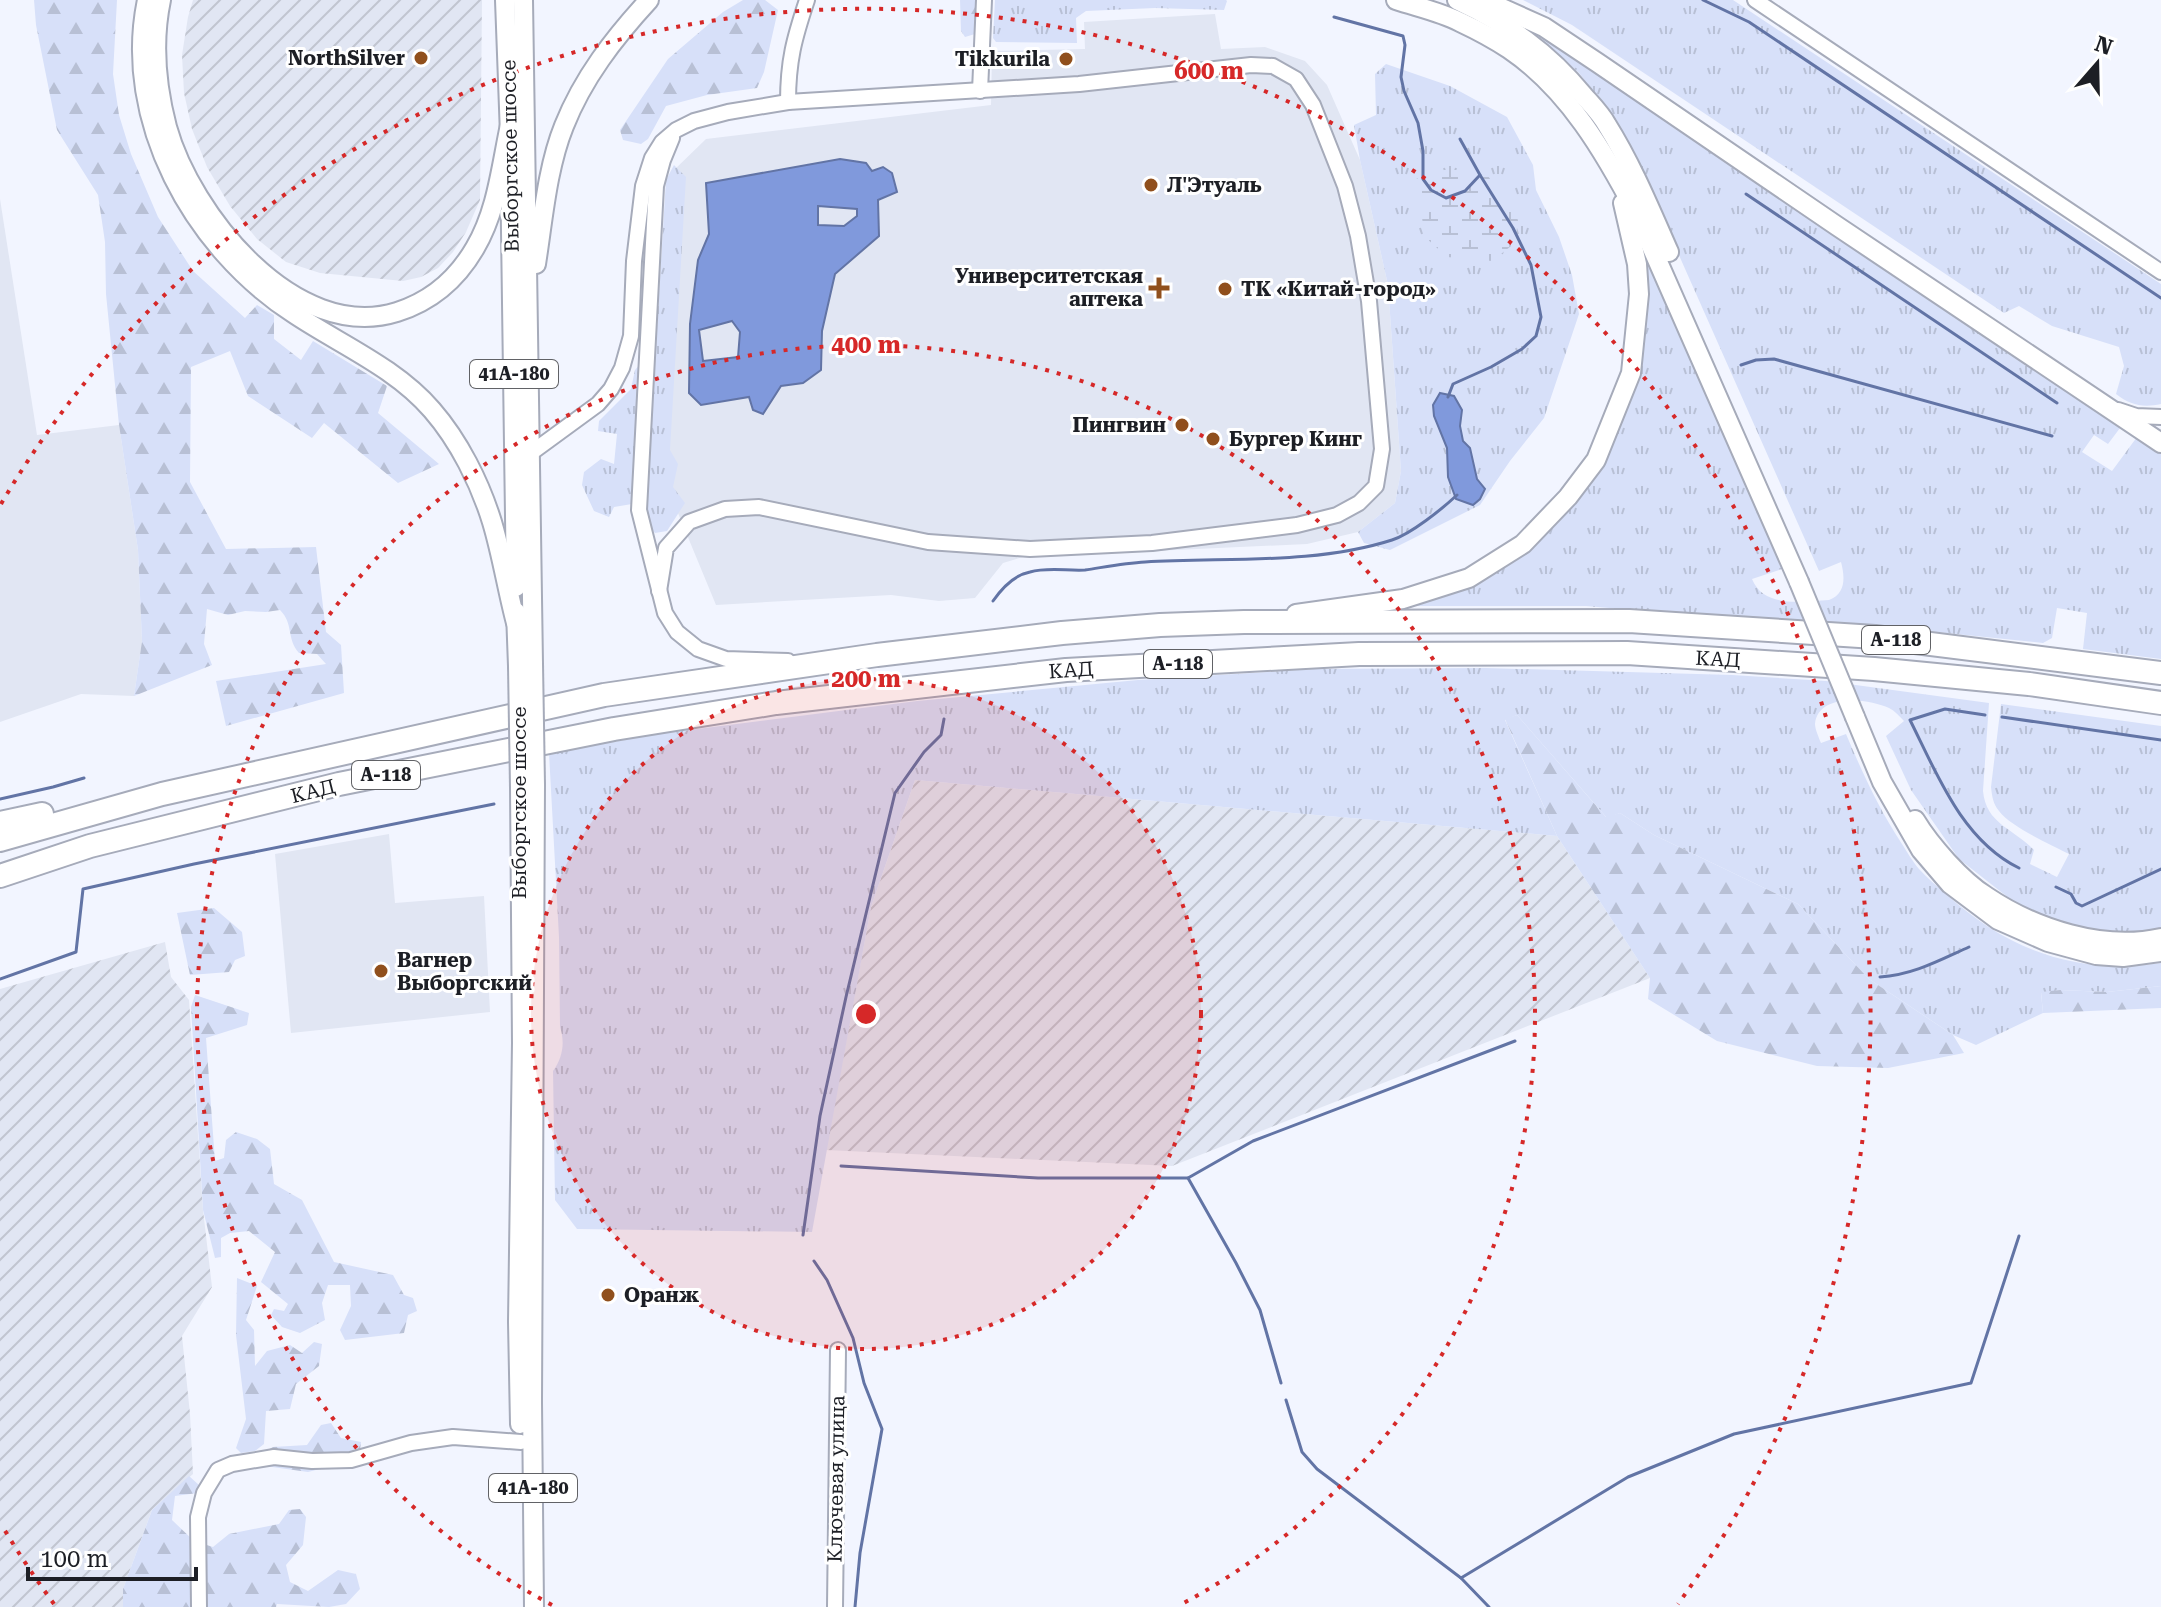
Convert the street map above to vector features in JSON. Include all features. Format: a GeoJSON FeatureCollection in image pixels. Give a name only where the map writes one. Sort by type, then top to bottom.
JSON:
{"type":"FeatureCollection","features":[{"type":"Feature","properties":{"kind":"highway","name":"КАД"},"geometry":{"type":"LineString","coordinates":[[0,840],[162,794],[604,695],[877,655],[1160,625],[1629,621],[1875,637],[2161,673]]}},
{"type":"Feature","properties":{"kind":"highway","name":"КАД"},"geometry":{"type":"LineString","coordinates":[[0,876],[90,846],[339,784],[614,729],[776,703],[1066,670],[1359,654],[1627,653],[1874,669],[2029,684],[2161,703]]}},
{"type":"Feature","properties":{"kind":"highway"},"geometry":{"type":"LineString","coordinates":[[0,823],[162,794]]}},
{"type":"Feature","properties":{"kind":"highway"},"geometry":{"type":"LineString","coordinates":[[0,889],[116,849],[159,829]]}},
{"type":"Feature","properties":{"kind":"main road"},"geometry":{"type":"LineString","coordinates":[[147,0],[142,56],[149,107],[164,158],[189,206],[210,237],[267,294],[395,377],[417,394],[453,436],[491,519],[516,623]]}},
{"type":"Feature","properties":{"kind":"main road"},"geometry":{"type":"LineString","coordinates":[[161,0],[156,35],[157,79],[168,129],[182,164],[206,207],[239,250],[276,284],[312,306],[347,316],[383,316],[418,304],[449,283],[472,253],[490,217],[510,125]]}},
{"type":"Feature","properties":{"kind":"main road","name":"Выборгское шоссе"},"geometry":{"type":"LineString","coordinates":[[505,0],[510,125],[516,623],[525,665]]}},
{"type":"Feature","properties":{"kind":"main road","name":"Выборгское шоссе"},"geometry":{"type":"LineString","coordinates":[[523,0],[531,453],[525,665],[534,1607]]}},
{"type":"Feature","properties":{"kind":"main road"},"geometry":{"type":"LineString","coordinates":[[528,323],[551,176],[563,129],[596,63],[649,0]]}},
{"type":"Feature","properties":{"kind":"main road"},"geometry":{"type":"LineString","coordinates":[[1396,0],[1458,21],[1510,50],[1554,88],[1612,166],[1674,294],[1803,582]]}},
{"type":"Feature","properties":{"kind":"main road"},"geometry":{"type":"LineString","coordinates":[[1457,0],[1527,39],[1567,76],[1606,122],[1637,180],[1860,718],[1886,772],[1918,825],[1948,862],[1985,896],[2022,916],[2067,934],[2111,943],[2161,938]]}},
{"type":"Feature","properties":{"kind":"main road"},"geometry":{"type":"LineString","coordinates":[[1484,0],[1544,27],[2161,443]]}},
{"type":"Feature","properties":{"kind":"main road"},"geometry":{"type":"LineString","coordinates":[[1244,622],[1403,599],[1469,578],[1523,544],[1568,497],[1596,460],[1631,373],[1639,294],[1637,264],[1612,166]]}},
{"type":"Feature","properties":{"kind":"main road"},"geometry":{"type":"LineString","coordinates":[[2090,693],[2161,715]]}},
{"type":"Feature","properties":{"kind":"main road"},"geometry":{"type":"LineString","coordinates":[[1860,718],[1882,782],[1921,850],[1950,884],[1998,920],[2048,942],[2096,955],[2123,957],[2161,952]]}},
{"type":"Feature","properties":{"kind":"main road","name":"Выборгское шоссе"},"geometry":{"type":"LineString","coordinates":[[522,1607],[518,1322],[527,786]]}},
{"type":"Feature","properties":{"kind":"street"},"geometry":{"type":"LineString","coordinates":[[788,102],[793,40],[807,0]]}},
{"type":"Feature","properties":{"kind":"street"},"geometry":{"type":"LineString","coordinates":[[980,91],[984,0]]}},
{"type":"Feature","properties":{"kind":"street"},"geometry":{"type":"LineString","coordinates":[[1755,0],[2161,272]]}},
{"type":"Feature","properties":{"kind":"street"},"geometry":{"type":"LineString","coordinates":[[531,453],[598,404],[611,389],[622,368],[631,336],[634,261],[643,186],[652,158],[662,142],[694,121],[788,102],[1089,83],[1251,65],[1273,66],[1296,79],[1313,105],[1345,186],[1358,236],[1369,301],[1382,449],[1376,486],[1359,503],[1337,515],[1297,525],[1152,543],[1030,549],[928,542],[759,507],[725,509],[689,522],[666,548],[659,591]]}},
{"type":"Feature","properties":{"kind":"street"},"geometry":{"type":"LineString","coordinates":[[676,130],[656,186],[639,510],[665,613],[677,632],[698,649],[726,659],[781,660],[808,666]]}},
{"type":"Feature","properties":{"kind":"street"},"geometry":{"type":"LineString","coordinates":[[2108,407],[2136,416],[2161,417]]}},
{"type":"Feature","properties":{"kind":"street","name":"Ключевая улица"},"geometry":{"type":"LineString","coordinates":[[835,1607],[838,1350]]}},
{"type":"Feature","properties":{"kind":"street"},"geometry":{"type":"LineString","coordinates":[[199,1607],[198,1517],[204,1493],[218,1470],[232,1464],[274,1457],[312,1461],[351,1460],[432,1439],[477,1437],[521,1442]]}},
{"type":"Feature","properties":{"kind":"shaded area"},"geometry":{"type":"Polygon","coordinates":[[[193,0],[482,0],[480,200],[466,232],[438,268],[421,277],[403,281],[320,273],[286,262],[257,239],[230,206],[207,167],[192,129],[184,93],[182,55],[193,0]]]}},
{"type":"Feature","properties":{"kind":"shaded area"},"geometry":{"type":"Polygon","coordinates":[[[1215,14],[1221,49],[1265,47],[1305,61],[1327,85],[1360,160],[1388,285],[1401,471],[1395,503],[1358,532],[1307,544],[1023,557],[1003,563],[975,598],[939,601],[891,595],[716,605],[661,464],[672,172],[706,139],[991,105],[992,51],[1085,49],[1084,22],[1215,14]]]}},
{"type":"Feature","properties":{"kind":"shaded area"},"geometry":{"type":"Polygon","coordinates":[[[0,199],[37,435],[119,425],[138,550],[142,641],[134,696],[81,694],[0,722],[0,199]]]}},
{"type":"Feature","properties":{"kind":"shaded area"},"geometry":{"type":"Polygon","coordinates":[[[915,780],[1557,836],[1650,978],[1172,1166],[826,1150],[871,907],[915,780]]]}},
{"type":"Feature","properties":{"kind":"shaded area"},"geometry":{"type":"Polygon","coordinates":[[[389,834],[395,903],[484,896],[490,1012],[291,1033],[275,854],[389,834]]]}},
{"type":"Feature","properties":{"kind":"shaded area"},"geometry":{"type":"Polygon","coordinates":[[[165,942],[171,977],[189,1000],[203,1210],[212,1287],[182,1336],[193,1474],[152,1510],[123,1589],[123,1607],[0,1607],[0,989],[165,942]]]}},
{"type":"Feature","properties":{"kind":"green space"},"geometry":{"type":"Polygon","coordinates":[[[34,0],[117,0],[113,74],[119,115],[131,154],[158,217],[193,271],[245,318],[257,305],[274,315],[274,339],[301,360],[313,341],[387,386],[378,413],[439,464],[398,483],[324,423],[312,438],[248,396],[230,351],[191,367],[190,482],[226,549],[316,547],[326,632],[341,645],[344,693],[226,726],[216,681],[326,664],[317,654],[299,653],[280,610],[228,615],[207,609],[204,644],[212,665],[134,696],[142,641],[138,550],[119,425],[106,294],[105,242],[98,195],[57,130],[34,0]]]}},
{"type":"Feature","properties":{"kind":"green space"},"geometry":{"type":"Polygon","coordinates":[[[743,0],[765,0],[778,10],[764,72],[757,88],[707,95],[666,106],[648,139],[641,144],[623,140],[620,130],[668,59],[723,12],[743,0]]]}},
{"type":"Feature","properties":{"kind":"green space"},"geometry":{"type":"Polygon","coordinates":[[[960,0],[978,0],[975,34],[965,37],[961,31],[960,0]]]}},
{"type":"Feature","properties":{"kind":"green space"},"geometry":{"type":"Polygon","coordinates":[[[995,0],[1227,1],[1224,10],[1155,8],[1086,11],[1076,18],[1077,43],[996,42],[993,38],[995,0]]]}},
{"type":"Feature","properties":{"kind":"green space"},"geometry":{"type":"Polygon","coordinates":[[[1523,0],[1733,0],[2161,284],[2161,404],[2137,405],[2116,394],[2124,366],[2119,347],[2052,326],[2019,306],[2004,313],[1572,25],[1523,0]]]}},
{"type":"Feature","properties":{"kind":"green space"},"geometry":{"type":"Polygon","coordinates":[[[1518,21],[1574,53],[1696,141],[2120,428],[2108,444],[2094,435],[2082,452],[2112,471],[2137,437],[2161,454],[2161,659],[2083,649],[2087,613],[2057,608],[2052,638],[2043,643],[1858,624],[1586,606],[1406,606],[1475,581],[1517,559],[1571,509],[1594,478],[1628,407],[1638,368],[1647,289],[1645,249],[1782,569],[1752,579],[1765,595],[1796,602],[1829,600],[1839,594],[1843,584],[1841,562],[1819,571],[1631,147],[1579,73],[1518,21]]]}},
{"type":"Feature","properties":{"kind":"green space"},"geometry":{"type":"Polygon","coordinates":[[[1386,64],[1450,86],[1507,117],[1533,165],[1536,190],[1559,237],[1572,275],[1579,314],[1544,418],[1480,505],[1390,550],[1364,543],[1358,532],[1395,503],[1401,471],[1388,285],[1354,125],[1376,115],[1375,74],[1386,64]],[[1462,410],[1434,416],[1447,448],[1448,477],[1481,487],[1470,448],[1463,441],[1460,426],[1462,410]]]}},
{"type":"Feature","properties":{"kind":"green space"},"geometry":{"type":"Polygon","coordinates":[[[674,165],[686,177],[670,450],[678,464],[673,487],[685,503],[667,531],[655,533],[649,527],[646,506],[666,180],[674,165]]]}},
{"type":"Feature","properties":{"kind":"green space"},"geometry":{"type":"Polygon","coordinates":[[[1444,170],[1484,170],[1518,220],[1515,243],[1492,261],[1447,257],[1425,237],[1416,179],[1444,170]]]}},
{"type":"Feature","properties":{"kind":"green space"},"geometry":{"type":"Polygon","coordinates":[[[641,363],[632,504],[614,507],[609,517],[594,511],[582,485],[584,472],[601,459],[614,464],[617,434],[598,431],[599,421],[631,389],[635,370],[641,363]]]}},
{"type":"Feature","properties":{"kind":"green space"},"geometry":{"type":"Polygon","coordinates":[[[1486,668],[1732,675],[1826,681],[1989,703],[1983,791],[1985,802],[2002,825],[2034,850],[2030,864],[2057,877],[2069,854],[2012,823],[1993,800],[1991,787],[2001,704],[2161,726],[2161,930],[2116,935],[2060,923],[2014,902],[1959,859],[1911,790],[1886,736],[1904,721],[1889,708],[1870,702],[1835,703],[1818,714],[1815,724],[1821,743],[1846,734],[1878,804],[1912,860],[1970,914],[2019,944],[2072,961],[2130,966],[2161,963],[2161,986],[2107,992],[2060,990],[2041,993],[2043,1013],[1976,1045],[1953,1035],[1869,979],[1798,904],[1654,835],[1620,813],[1607,818],[1517,715],[1505,720],[1557,836],[915,780],[871,907],[812,1232],[577,1229],[555,1200],[553,1071],[563,1044],[549,753],[658,734],[917,701],[1138,680],[1314,669],[1486,668]]]}},
{"type":"Feature","properties":{"kind":"green space"},"geometry":{"type":"Polygon","coordinates":[[[1517,715],[1606,817],[1620,813],[1654,835],[1798,904],[1869,979],[1953,1035],[1964,1053],[1888,1068],[1817,1066],[1717,1041],[1648,999],[1650,978],[1557,836],[1505,719],[1517,715]]]}},
{"type":"Feature","properties":{"kind":"green space"},"geometry":{"type":"Polygon","coordinates":[[[214,908],[242,932],[245,956],[235,960],[229,972],[190,975],[177,913],[214,908]]]}},
{"type":"Feature","properties":{"kind":"green space"},"geometry":{"type":"Polygon","coordinates":[[[2161,986],[2161,1008],[2043,1013],[2041,992],[2107,992],[2161,986]]]}},
{"type":"Feature","properties":{"kind":"green space"},"geometry":{"type":"Polygon","coordinates":[[[195,995],[249,1013],[247,1025],[206,1038],[215,1161],[224,1158],[226,1140],[236,1132],[257,1139],[270,1149],[274,1184],[302,1200],[334,1262],[393,1275],[404,1295],[413,1298],[417,1311],[408,1315],[404,1333],[345,1340],[340,1330],[351,1306],[350,1285],[328,1285],[322,1303],[325,1320],[300,1333],[282,1327],[271,1315],[274,1309],[284,1311],[288,1304],[261,1282],[275,1252],[249,1231],[230,1233],[221,1238],[221,1257],[215,1258],[203,1210],[191,1007],[195,995]]]}},
{"type":"Feature","properties":{"kind":"green space"},"geometry":{"type":"Polygon","coordinates":[[[237,1278],[257,1286],[246,1320],[254,1330],[255,1366],[267,1351],[290,1345],[302,1353],[314,1342],[322,1344],[319,1366],[296,1384],[290,1409],[266,1411],[264,1444],[255,1451],[241,1453],[236,1448],[246,1419],[236,1335],[237,1278]]]}},
{"type":"Feature","properties":{"kind":"green space"},"geometry":{"type":"Polygon","coordinates":[[[331,1423],[341,1438],[361,1442],[359,1459],[308,1472],[258,1465],[261,1454],[273,1447],[307,1445],[321,1425],[331,1423]]]}},
{"type":"Feature","properties":{"kind":"green space"},"geometry":{"type":"Polygon","coordinates":[[[189,1476],[199,1485],[198,1493],[175,1496],[172,1520],[194,1541],[213,1547],[229,1534],[279,1524],[289,1510],[300,1509],[306,1517],[303,1545],[286,1565],[290,1582],[308,1591],[338,1570],[356,1574],[360,1589],[346,1604],[329,1607],[277,1604],[276,1607],[123,1607],[123,1589],[152,1510],[189,1476]]]}},
{"type":"Feature","properties":{"kind":"water"},"geometry":{"type":"Polygon","coordinates":[[[840,159],[866,163],[872,171],[883,167],[892,173],[897,192],[878,200],[879,236],[835,274],[822,331],[821,370],[803,383],[781,386],[763,414],[753,410],[749,397],[701,405],[689,393],[690,324],[698,260],[709,234],[706,183],[840,159]],[[818,206],[818,225],[844,226],[857,216],[857,209],[818,206]],[[732,321],[699,330],[703,361],[738,357],[740,332],[732,321]]]}},
{"type":"Feature","properties":{"kind":"water"},"geometry":{"type":"Polygon","coordinates":[[[1440,393],[1454,396],[1462,410],[1460,426],[1463,441],[1470,448],[1477,479],[1485,489],[1473,505],[1456,499],[1448,477],[1447,448],[1434,416],[1433,405],[1440,393]]]}},
{"type":"Feature","properties":{"kind":"waterway"},"geometry":{"type":"LineString","coordinates":[[1703,0],[1749,22],[2161,298]]}},
{"type":"Feature","properties":{"kind":"waterway"},"geometry":{"type":"LineString","coordinates":[[1334,17],[1403,36],[1405,45],[1401,77],[1418,123],[1423,151],[1423,179],[1431,190],[1446,198],[1465,191],[1480,175],[1513,228],[1531,265],[1541,317],[1536,336],[1522,349],[1491,367],[1453,384],[1448,397]]}},
{"type":"Feature","properties":{"kind":"waterway"},"geometry":{"type":"LineString","coordinates":[[1460,139],[1480,175]]}},
{"type":"Feature","properties":{"kind":"waterway"},"geometry":{"type":"LineString","coordinates":[[1746,194],[2057,403]]}},
{"type":"Feature","properties":{"kind":"waterway"},"geometry":{"type":"LineString","coordinates":[[1741,365],[1774,359],[2052,436]]}},
{"type":"Feature","properties":{"kind":"waterway"},"geometry":{"type":"LineString","coordinates":[[993,601],[1014,579],[1050,569],[1085,570],[1145,562],[1301,557],[1362,548],[1408,532],[1457,495]]}},
{"type":"Feature","properties":{"kind":"waterway"},"geometry":{"type":"LineString","coordinates":[[1985,715],[1945,709],[1910,720],[1953,804],[1982,841],[2019,868]]}},
{"type":"Feature","properties":{"kind":"waterway"},"geometry":{"type":"LineString","coordinates":[[2002,717],[2161,740]]}},
{"type":"Feature","properties":{"kind":"waterway"},"geometry":{"type":"LineString","coordinates":[[803,1235],[820,1116],[895,793],[924,752],[941,735],[944,719]]}},
{"type":"Feature","properties":{"kind":"waterway"},"geometry":{"type":"LineString","coordinates":[[0,799],[84,778]]}},
{"type":"Feature","properties":{"kind":"waterway"},"geometry":{"type":"LineString","coordinates":[[0,979],[76,952],[83,889],[494,804]]}},
{"type":"Feature","properties":{"kind":"waterway"},"geometry":{"type":"LineString","coordinates":[[2056,887],[2071,894],[2082,906],[2161,869]]}},
{"type":"Feature","properties":{"kind":"waterway"},"geometry":{"type":"LineString","coordinates":[[1880,977],[1915,970],[1969,947]]}},
{"type":"Feature","properties":{"kind":"waterway"},"geometry":{"type":"LineString","coordinates":[[841,1166],[1038,1178],[1188,1178],[1253,1141],[1515,1041]]}},
{"type":"Feature","properties":{"kind":"waterway"},"geometry":{"type":"LineString","coordinates":[[1188,1178],[1260,1310],[1281,1383]]}},
{"type":"Feature","properties":{"kind":"waterway"},"geometry":{"type":"LineString","coordinates":[[1461,1578],[1628,1477],[1734,1434],[1971,1383],[2019,1236]]}},
{"type":"Feature","properties":{"kind":"waterway"},"geometry":{"type":"LineString","coordinates":[[814,1261],[827,1280],[853,1338],[864,1383],[882,1429],[860,1553],[855,1607]]}},
{"type":"Feature","properties":{"kind":"waterway"},"geometry":{"type":"LineString","coordinates":[[1286,1400],[1302,1452],[1317,1469],[1461,1578],[1489,1607]]}},
{"type":"Feature","properties":{"kind":"place","name":"NorthSilver"},"geometry":{"type":"Point","coordinates":[421,58]}},
{"type":"Feature","properties":{"kind":"place","name":"Tikkurila"},"geometry":{"type":"Point","coordinates":[1066,59]}},
{"type":"Feature","properties":{"kind":"place","name":"Л'Этуаль"},"geometry":{"type":"Point","coordinates":[1151,185]}},
{"type":"Feature","properties":{"kind":"place","name":"Университетская аптека"},"geometry":{"type":"Point","coordinates":[1159,288]}},
{"type":"Feature","properties":{"kind":"place","name":"ТК «Китай-город»"},"geometry":{"type":"Point","coordinates":[1225,289]}},
{"type":"Feature","properties":{"kind":"place","name":"Пингвин"},"geometry":{"type":"Point","coordinates":[1182,425]}},
{"type":"Feature","properties":{"kind":"place","name":"Бургер Кинг"},"geometry":{"type":"Point","coordinates":[1213,439]}},
{"type":"Feature","properties":{"kind":"place","name":"Вагнер Выборгский"},"geometry":{"type":"Point","coordinates":[381,971]}},
{"type":"Feature","properties":{"kind":"place","name":"Оранж"},"geometry":{"type":"Point","coordinates":[608,1295]}}]}
